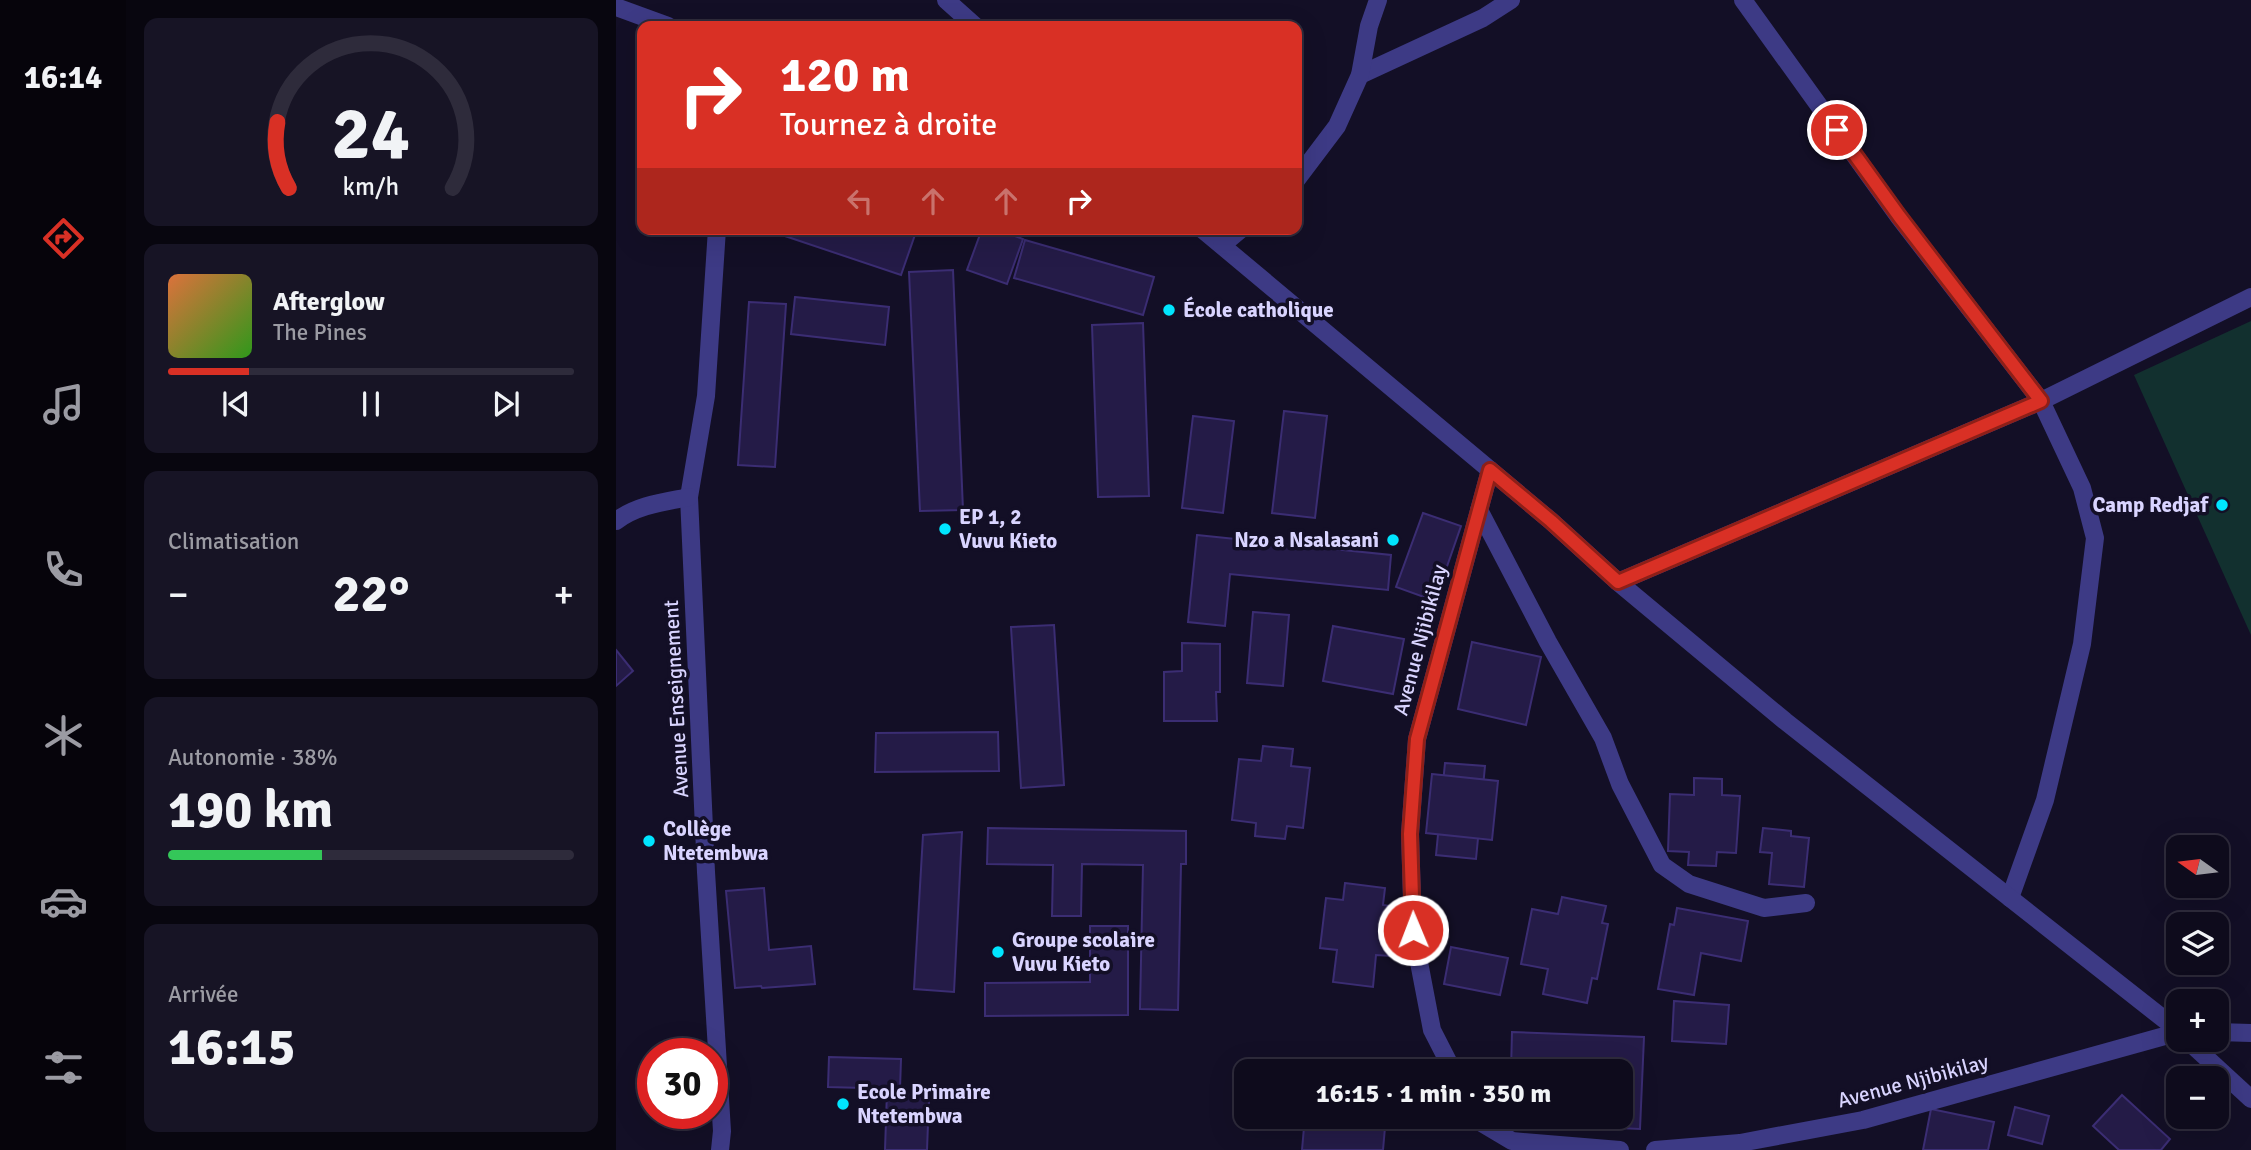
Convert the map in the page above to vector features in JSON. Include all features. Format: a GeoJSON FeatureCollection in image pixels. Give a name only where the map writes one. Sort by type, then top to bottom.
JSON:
{"type":"FeatureCollection","features":[{"type":"Feature","properties":{"kind":"street"},"geometry":{"type":"LineString","coordinates":[[946,0],[969,21]]}},
{"type":"Feature","properties":{"kind":"street"},"geometry":{"type":"LineString","coordinates":[[1302,172],[1337,126],[1360,75],[1369,26],[1378,0]]}},
{"type":"Feature","properties":{"kind":"street"},"geometry":{"type":"LineString","coordinates":[[1360,75],[1483,18],[1511,0]]}},
{"type":"Feature","properties":{"kind":"street"},"geometry":{"type":"LineString","coordinates":[[1743,0],[1899,216],[2041,401],[2082,488],[2095,538],[2082,644],[2045,800],[2010,898]]}},
{"type":"Feature","properties":{"kind":"street"},"geometry":{"type":"LineString","coordinates":[[616,7],[654,21]]}},
{"type":"Feature","properties":{"kind":"street","name":"Avenue Enseignement"},"geometry":{"type":"LineString","coordinates":[[717,235],[706,396],[689,497],[706,872],[722,1131],[720,1150]]}},
{"type":"Feature","properties":{"kind":"street"},"geometry":{"type":"LineString","coordinates":[[1210,235],[1785,721],[2166,1022]]}},
{"type":"Feature","properties":{"kind":"street"},"geometry":{"type":"LineString","coordinates":[[1222,245],[1234,235]]}},
{"type":"Feature","properties":{"kind":"street"},"geometry":{"type":"LineString","coordinates":[[1618,582],[2041,401],[2251,297]]}},
{"type":"Feature","properties":{"kind":"street","name":"Avenue Njibikilay"},"geometry":{"type":"LineString","coordinates":[[1447,1059],[1432,1030],[1413,930],[1410,834],[1417,739],[1490,470]]}},
{"type":"Feature","properties":{"kind":"street"},"geometry":{"type":"LineString","coordinates":[[616,521],[640,508],[689,497]]}},
{"type":"Feature","properties":{"kind":"street"},"geometry":{"type":"LineString","coordinates":[[1479,510],[1548,642],[1603,738],[1620,784],[1662,865],[1689,884],[1764,908],[1806,903]]}},
{"type":"Feature","properties":{"kind":"street"},"geometry":{"type":"LineString","coordinates":[[2229,1032],[2251,1033]]}},
{"type":"Feature","properties":{"kind":"street","name":"Avenue Njibikilay"},"geometry":{"type":"LineString","coordinates":[[1655,1150],[1740,1143],[1863,1120],[2166,1036]]}},
{"type":"Feature","properties":{"kind":"street"},"geometry":{"type":"LineString","coordinates":[[2201,1052],[2251,1099]]}},
{"type":"Feature","properties":{"kind":"street"},"geometry":{"type":"LineString","coordinates":[[1492,1129],[1512,1141],[1620,1150]]}},
{"type":"Feature","properties":{"kind":"green space","name":"Camp Redjaf"},"geometry":{"type":"Polygon","coordinates":[[[2251,321],[2251,635],[2134,375],[2251,321]]]}},
{"type":"Feature","properties":{"kind":"building"},"geometry":{"type":"Polygon","coordinates":[[[782,235],[915,235],[901,275],[782,235]]]}},
{"type":"Feature","properties":{"kind":"building"},"geometry":{"type":"Polygon","coordinates":[[[980,235],[1012,235],[1023,239],[1007,284],[967,270],[980,235]]]}},
{"type":"Feature","properties":{"kind":"building"},"geometry":{"type":"Polygon","coordinates":[[[1025,240],[1154,277],[1143,315],[1014,278],[1025,240]]]}},
{"type":"Feature","properties":{"kind":"building"},"geometry":{"type":"Polygon","coordinates":[[[953,270],[963,510],[920,511],[909,272],[953,270]]]}},
{"type":"Feature","properties":{"kind":"building"},"geometry":{"type":"Polygon","coordinates":[[[795,297],[889,307],[885,345],[791,334],[795,297]]]}},
{"type":"Feature","properties":{"kind":"building"},"geometry":{"type":"Polygon","coordinates":[[[749,302],[786,304],[775,467],[738,465],[749,302]]]}},
{"type":"Feature","properties":{"kind":"building"},"geometry":{"type":"Polygon","coordinates":[[[1143,323],[1149,496],[1098,497],[1092,325],[1143,323]]]}},
{"type":"Feature","properties":{"kind":"building"},"geometry":{"type":"Polygon","coordinates":[[[1284,411],[1327,416],[1315,518],[1272,513],[1284,411]]]}},
{"type":"Feature","properties":{"kind":"building"},"geometry":{"type":"Polygon","coordinates":[[[1193,416],[1234,421],[1223,513],[1182,508],[1193,416]]]}},
{"type":"Feature","properties":{"kind":"building","name":"Nzo a Nsalasani"},"geometry":{"type":"Polygon","coordinates":[[[1423,513],[1461,526],[1435,601],[1396,587],[1423,513]]]}},
{"type":"Feature","properties":{"kind":"building"},"geometry":{"type":"Polygon","coordinates":[[[1197,535],[1391,555],[1388,590],[1230,574],[1225,626],[1188,622],[1197,535]]]}},
{"type":"Feature","properties":{"kind":"building"},"geometry":{"type":"Polygon","coordinates":[[[1253,612],[1289,615],[1283,686],[1247,683],[1253,612]]]}},
{"type":"Feature","properties":{"kind":"building"},"geometry":{"type":"Polygon","coordinates":[[[1054,625],[1064,785],[1021,788],[1011,627],[1054,625]]]}},
{"type":"Feature","properties":{"kind":"building"},"geometry":{"type":"Polygon","coordinates":[[[1333,626],[1404,639],[1393,694],[1323,681],[1333,626]]]}},
{"type":"Feature","properties":{"kind":"building"},"geometry":{"type":"Polygon","coordinates":[[[1472,642],[1541,657],[1526,725],[1458,709],[1472,642]]]}},
{"type":"Feature","properties":{"kind":"building"},"geometry":{"type":"Polygon","coordinates":[[[1182,643],[1220,644],[1220,692],[1216,692],[1217,721],[1164,721],[1164,672],[1182,671],[1182,643]]]}},
{"type":"Feature","properties":{"kind":"building"},"geometry":{"type":"Polygon","coordinates":[[[616,650],[633,671],[616,686],[616,650]]]}},
{"type":"Feature","properties":{"kind":"building"},"geometry":{"type":"Polygon","coordinates":[[[998,732],[999,771],[875,772],[876,733],[998,732]]]}},
{"type":"Feature","properties":{"kind":"building"},"geometry":{"type":"Polygon","coordinates":[[[1263,746],[1293,749],[1291,766],[1310,768],[1303,828],[1287,826],[1285,839],[1255,836],[1256,823],[1232,820],[1239,759],[1261,761],[1263,746]]]}},
{"type":"Feature","properties":{"kind":"building"},"geometry":{"type":"Polygon","coordinates":[[[1445,763],[1485,766],[1476,859],[1436,855],[1445,763]]]}},
{"type":"Feature","properties":{"kind":"building"},"geometry":{"type":"Polygon","coordinates":[[[1432,774],[1498,781],[1492,840],[1426,833],[1432,774]]]}},
{"type":"Feature","properties":{"kind":"building"},"geometry":{"type":"Polygon","coordinates":[[[1694,778],[1722,779],[1722,795],[1740,796],[1736,853],[1717,852],[1716,866],[1688,865],[1689,852],[1668,851],[1670,794],[1694,795],[1694,778]]]}},
{"type":"Feature","properties":{"kind":"building"},"geometry":{"type":"Polygon","coordinates":[[[988,828],[1186,831],[1186,864],[1181,864],[1178,1010],[1140,1009],[1143,865],[1082,864],[1081,916],[1052,916],[1053,865],[987,864],[988,828]]]}},
{"type":"Feature","properties":{"kind":"building"},"geometry":{"type":"Polygon","coordinates":[[[1763,828],[1791,831],[1791,836],[1809,838],[1804,887],[1769,884],[1772,853],[1760,852],[1763,828]]]}},
{"type":"Feature","properties":{"kind":"building"},"geometry":{"type":"Polygon","coordinates":[[[962,832],[954,992],[914,989],[923,835],[962,832]]]}},
{"type":"Feature","properties":{"kind":"building"},"geometry":{"type":"Polygon","coordinates":[[[1345,883],[1385,888],[1383,905],[1397,907],[1391,956],[1376,955],[1373,987],[1333,982],[1337,950],[1320,948],[1326,898],[1343,900],[1345,883]]]}},
{"type":"Feature","properties":{"kind":"building"},"geometry":{"type":"Polygon","coordinates":[[[764,888],[769,950],[811,946],[815,984],[735,988],[726,891],[764,888]]]}},
{"type":"Feature","properties":{"kind":"building"},"geometry":{"type":"Polygon","coordinates":[[[1562,897],[1606,906],[1602,923],[1608,924],[1597,979],[1592,978],[1587,1003],[1543,994],[1548,969],[1521,964],[1532,909],[1558,914],[1562,897]]]}},
{"type":"Feature","properties":{"kind":"building"},"geometry":{"type":"Polygon","coordinates":[[[1677,908],[1748,921],[1741,961],[1701,953],[1694,995],[1658,989],[1670,924],[1674,925],[1677,908]]]}},
{"type":"Feature","properties":{"kind":"building"},"geometry":{"type":"Polygon","coordinates":[[[1090,926],[1128,926],[1128,1015],[985,1016],[985,983],[1090,982],[1090,926]]]}},
{"type":"Feature","properties":{"kind":"building"},"geometry":{"type":"Polygon","coordinates":[[[1451,947],[1508,958],[1500,995],[1444,984],[1451,947]]]}},
{"type":"Feature","properties":{"kind":"building"},"geometry":{"type":"Polygon","coordinates":[[[1674,1001],[1729,1005],[1726,1044],[1672,1041],[1674,1001]]]}},
{"type":"Feature","properties":{"kind":"building"},"geometry":{"type":"Polygon","coordinates":[[[1512,1032],[1644,1037],[1640,1129],[1633,1129],[1633,1059],[1511,1059],[1512,1032]]]}},
{"type":"Feature","properties":{"kind":"building"},"geometry":{"type":"Polygon","coordinates":[[[829,1057],[901,1059],[900,1089],[828,1087],[829,1057]]]}},
{"type":"Feature","properties":{"kind":"building"},"geometry":{"type":"Polygon","coordinates":[[[887,1091],[929,1097],[927,1150],[885,1150],[887,1091]]]}},
{"type":"Feature","properties":{"kind":"building"},"geometry":{"type":"Polygon","coordinates":[[[2122,1095],[2170,1139],[2161,1150],[2119,1150],[2093,1126],[2122,1095]]]}},
{"type":"Feature","properties":{"kind":"building"},"geometry":{"type":"Polygon","coordinates":[[[2015,1107],[2049,1116],[2042,1144],[2008,1135],[2015,1107]]]}},
{"type":"Feature","properties":{"kind":"building"},"geometry":{"type":"Polygon","coordinates":[[[1931,1109],[1994,1122],[1988,1150],[1923,1150],[1931,1109]]]}},
{"type":"Feature","properties":{"kind":"building"},"geometry":{"type":"Polygon","coordinates":[[[1304,1129],[1385,1129],[1383,1150],[1302,1150],[1304,1129]]]}},
{"type":"Feature","properties":{"kind":"place","name":"École catholique"},"geometry":{"type":"Point","coordinates":[1169,310]}},
{"type":"Feature","properties":{"kind":"place","name":"Camp Redjaf"},"geometry":{"type":"Point","coordinates":[2222,505]}},
{"type":"Feature","properties":{"kind":"place","name":"EP 1, 2 Vuvu Kieto"},"geometry":{"type":"Point","coordinates":[945,529]}},
{"type":"Feature","properties":{"kind":"place","name":"Nzo a Nsalasani"},"geometry":{"type":"Point","coordinates":[1393,540]}},
{"type":"Feature","properties":{"kind":"place","name":"Collège Ntetembwa"},"geometry":{"type":"Point","coordinates":[649,841]}},
{"type":"Feature","properties":{"kind":"place","name":"Groupe scolaire Vuvu Kieto"},"geometry":{"type":"Point","coordinates":[998,952]}},
{"type":"Feature","properties":{"kind":"place","name":"Ecole Primaire Ntetembwa"},"geometry":{"type":"Point","coordinates":[843,1104]}},
{"type":"Feature","properties":{"kind":"route"},"geometry":{"type":"LineString","coordinates":[[1413,930],[1410,834],[1417,739],[1490,470],[1618,582],[2041,401],[1899,216],[1837,130]]}}]}
